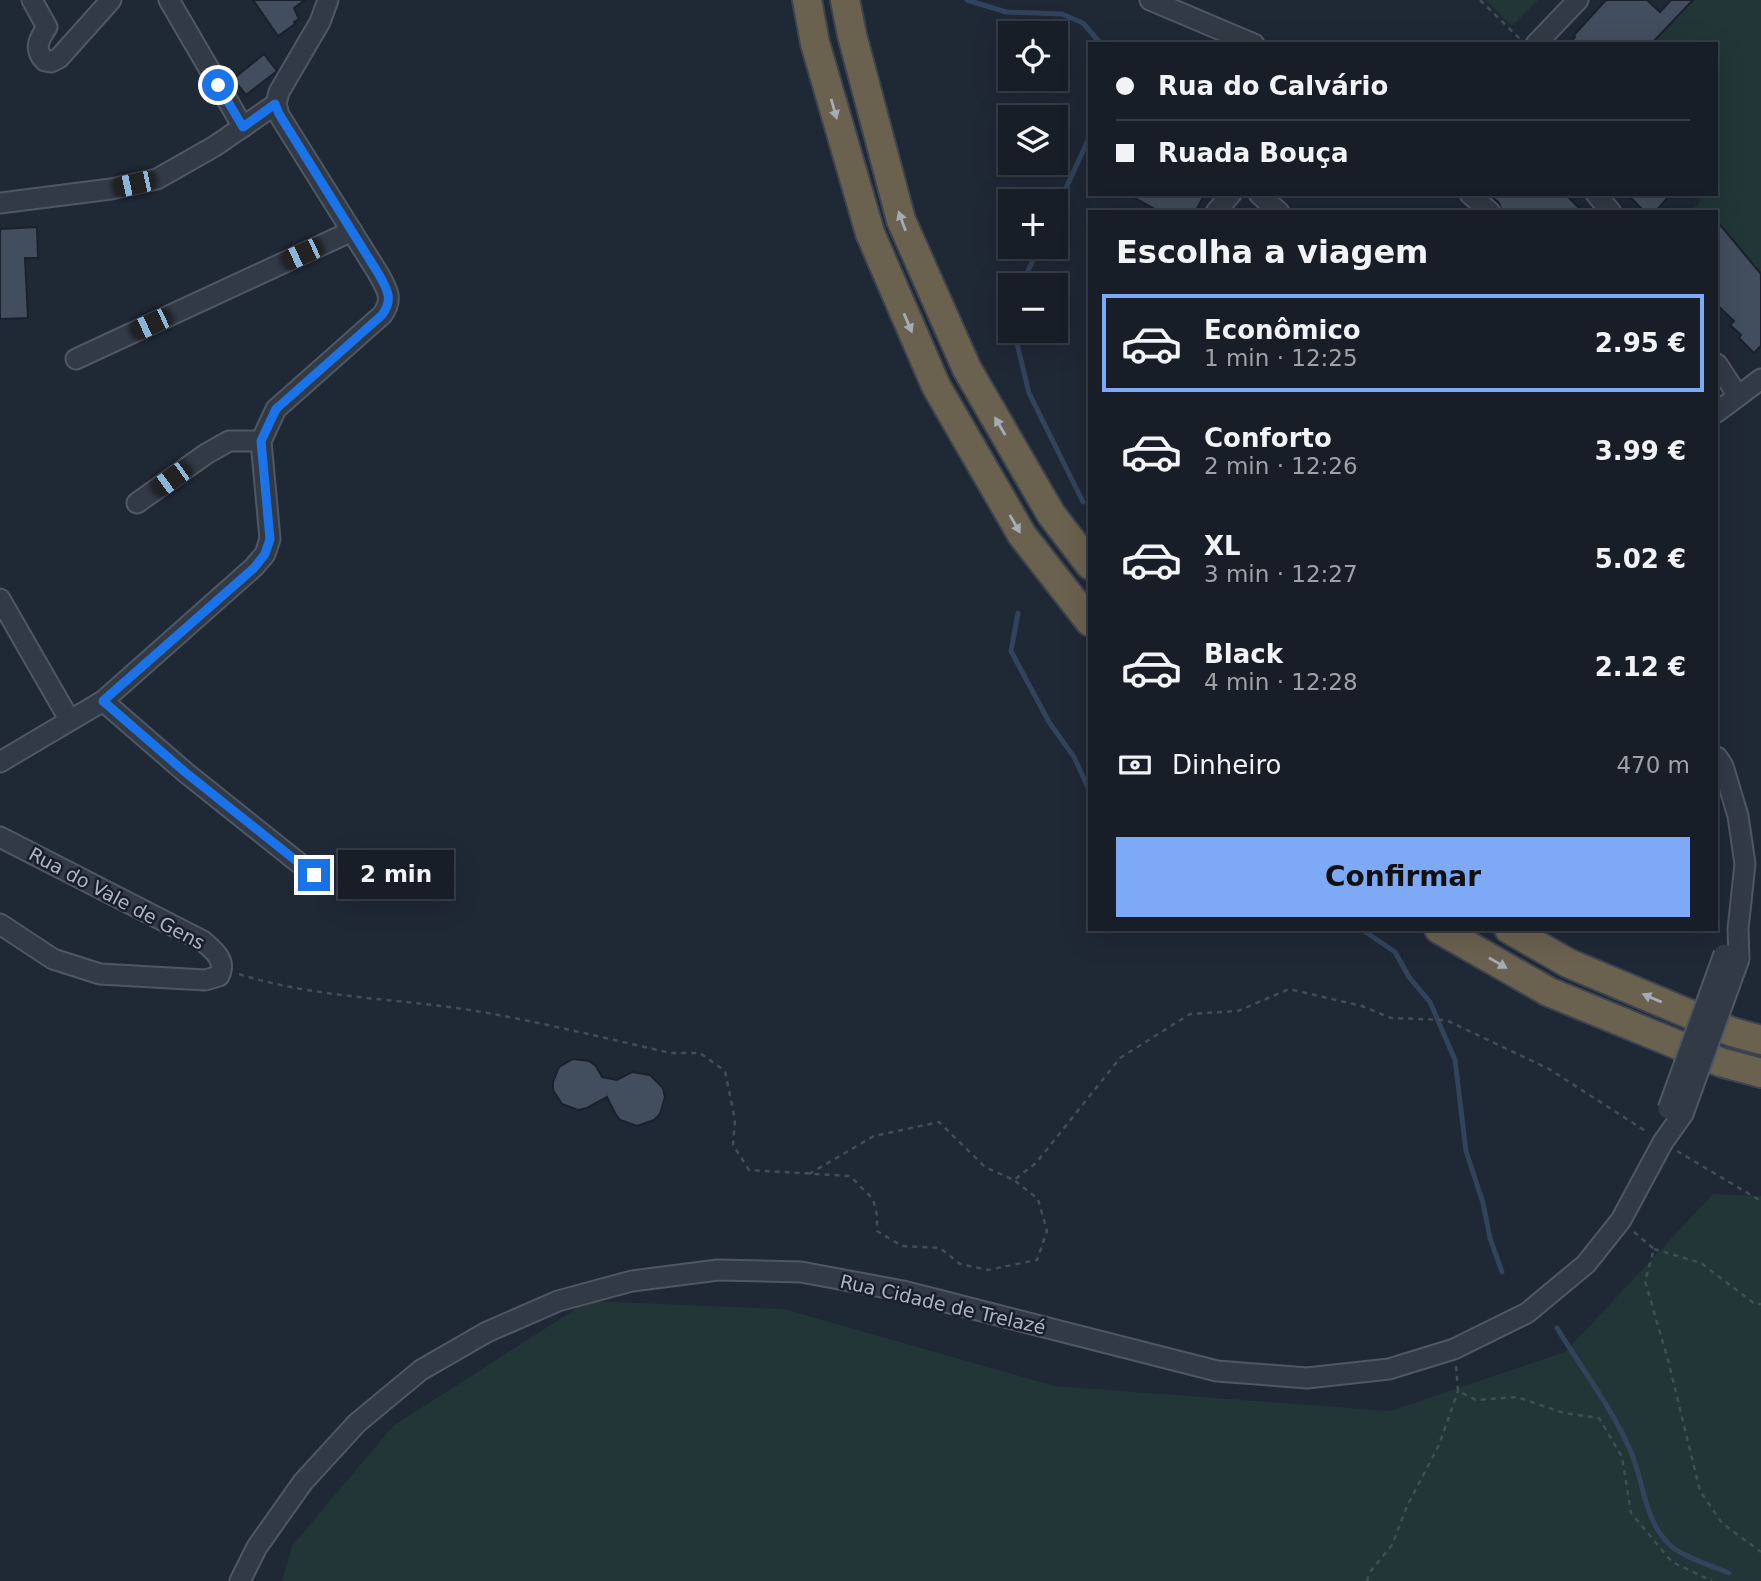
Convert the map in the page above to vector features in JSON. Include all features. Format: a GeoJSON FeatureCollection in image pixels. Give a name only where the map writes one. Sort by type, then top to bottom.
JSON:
{"type":"FeatureCollection","features":[{"type":"Feature","properties":{"kind":"highway"},"geometry":{"type":"LineString","coordinates":[[807,0],[815,43],[870,233],[936,386],[1022,535],[1088,619]]}},
{"type":"Feature","properties":{"kind":"highway"},"geometry":{"type":"LineString","coordinates":[[845,0],[901,220],[967,369],[1051,514],[1088,562]]}},
{"type":"Feature","properties":{"kind":"highway"},"geometry":{"type":"LineString","coordinates":[[1442,931],[1549,992],[1720,1062],[1761,1073]]}},
{"type":"Feature","properties":{"kind":"highway"},"geometry":{"type":"LineString","coordinates":[[1512,931],[1568,963],[1732,1032],[1761,1040]]}},
{"type":"Feature","properties":{"kind":"street"},"geometry":{"type":"LineString","coordinates":[[32,0],[47,27],[39,38],[38,51],[45,61],[51,62],[59,58],[111,0]]}},
{"type":"Feature","properties":{"kind":"street"},"geometry":{"type":"LineString","coordinates":[[169,0],[243,127]]}},
{"type":"Feature","properties":{"kind":"street"},"geometry":{"type":"LineString","coordinates":[[0,203],[111,189],[157,179],[215,146],[275,104],[279,92],[320,22],[328,0]]}},
{"type":"Feature","properties":{"kind":"street"},"geometry":{"type":"LineString","coordinates":[[1150,0],[1249,42]]}},
{"type":"Feature","properties":{"kind":"street"},"geometry":{"type":"LineString","coordinates":[[1538,42],[1578,0]]}},
{"type":"Feature","properties":{"kind":"street"},"geometry":{"type":"LineString","coordinates":[[0,762],[103,701],[254,568],[265,554],[270,539],[261,441],[276,409],[389,306],[389,294],[275,104]]}},
{"type":"Feature","properties":{"kind":"street"},"geometry":{"type":"LineString","coordinates":[[1218,210],[1229,196]]}},
{"type":"Feature","properties":{"kind":"street"},"geometry":{"type":"LineString","coordinates":[[1261,196],[1277,210]]}},
{"type":"Feature","properties":{"kind":"street"},"geometry":{"type":"LineString","coordinates":[[1472,196],[1488,210]]}},
{"type":"Feature","properties":{"kind":"street"},"geometry":{"type":"LineString","coordinates":[[1598,196],[1609,210]]}},
{"type":"Feature","properties":{"kind":"street"},"geometry":{"type":"LineString","coordinates":[[76,359],[352,230]]}},
{"type":"Feature","properties":{"kind":"street"},"geometry":{"type":"LineString","coordinates":[[1720,376],[1738,396]]}},
{"type":"Feature","properties":{"kind":"street"},"geometry":{"type":"LineString","coordinates":[[1718,411],[1761,379]]}},
{"type":"Feature","properties":{"kind":"street"},"geometry":{"type":"LineString","coordinates":[[136,503],[229,441],[261,441]]}},
{"type":"Feature","properties":{"kind":"street"},"geometry":{"type":"LineString","coordinates":[[0,599],[69,719]]}},
{"type":"Feature","properties":{"kind":"street"},"geometry":{"type":"LineString","coordinates":[[103,701],[185,772],[314,875]]}},
{"type":"Feature","properties":{"kind":"street","name":"Rua Cidade de Trelazé"},"geometry":{"type":"LineString","coordinates":[[240,1581],[257,1547],[303,1482],[357,1423],[421,1370],[488,1332],[558,1301],[632,1281],[718,1270],[801,1272],[904,1291],[1217,1371],[1307,1378],[1389,1369],[1454,1349],[1527,1313],[1586,1264],[1621,1220],[1663,1143],[1732,957],[1745,864],[1738,816],[1723,766],[1718,758]]}},
{"type":"Feature","properties":{"kind":"street","name":"Rua do Vale de Gens"},"geometry":{"type":"LineString","coordinates":[[0,837],[203,941],[221,960],[223,969]]}},
{"type":"Feature","properties":{"kind":"street"},"geometry":{"type":"LineString","coordinates":[[0,924],[53,959],[100,974],[205,980],[219,976],[223,969]]}},
{"type":"Feature","properties":{"kind":"path"},"geometry":{"type":"LineString","coordinates":[[1480,0],[1522,42]]}},
{"type":"Feature","properties":{"kind":"path"},"geometry":{"type":"LineString","coordinates":[[223,969],[272,983],[354,997],[481,1012],[671,1053],[700,1053],[725,1071],[735,1120],[733,1145],[750,1170],[850,1177],[873,1199],[877,1231],[902,1246],[940,1248],[960,1264],[988,1270],[1037,1259],[1046,1231],[1038,1199],[1014,1180],[985,1167],[939,1122],[874,1136],[809,1174]]}},
{"type":"Feature","properties":{"kind":"path"},"geometry":{"type":"LineString","coordinates":[[1014,1180],[1036,1163],[1120,1058],[1191,1014],[1238,1011],[1289,989],[1362,1006],[1391,1018],[1446,1020],[1549,1069],[1663,1143],[1761,1201]]}},
{"type":"Feature","properties":{"kind":"path"},"geometry":{"type":"LineString","coordinates":[[1621,1220],[1654,1250],[1701,1264],[1755,1304],[1761,1304]]}},
{"type":"Feature","properties":{"kind":"path"},"geometry":{"type":"LineString","coordinates":[[1654,1250],[1645,1281],[1668,1360],[1700,1491],[1722,1523],[1761,1552]]}},
{"type":"Feature","properties":{"kind":"path"},"geometry":{"type":"LineString","coordinates":[[1367,1581],[1369,1573],[1392,1545],[1407,1506],[1439,1445],[1458,1391],[1454,1349]]}},
{"type":"Feature","properties":{"kind":"path"},"geometry":{"type":"LineString","coordinates":[[1458,1391],[1476,1400],[1517,1397],[1564,1413],[1600,1418],[1622,1457],[1631,1513],[1672,1562],[1712,1581]]}},
{"type":"Feature","properties":{"kind":"shaded area"},"geometry":{"type":"Polygon","coordinates":[[[1485,0],[1538,0],[1512,26],[1485,0]]]}},
{"type":"Feature","properties":{"kind":"shaded area"},"geometry":{"type":"Polygon","coordinates":[[[1693,0],[1761,0],[1761,273],[1718,222],[1718,210],[1692,210],[1701,201],[1697,196],[1718,196],[1718,42],[1653,42],[1693,0]]]}},
{"type":"Feature","properties":{"kind":"shaded area"},"geometry":{"type":"Polygon","coordinates":[[[1713,1194],[1761,1196],[1761,1581],[282,1581],[292,1546],[393,1426],[588,1301],[784,1309],[1055,1386],[1390,1411],[1565,1352],[1713,1194]]]}},
{"type":"Feature","properties":{"kind":"building"},"geometry":{"type":"Polygon","coordinates":[[[253,0],[305,0],[294,8],[299,19],[278,36],[253,0]]]}},
{"type":"Feature","properties":{"kind":"building"},"geometry":{"type":"Polygon","coordinates":[[[1606,0],[1647,0],[1660,12],[1671,0],[1693,0],[1653,42],[1571,42],[1606,0]]]}},
{"type":"Feature","properties":{"kind":"building"},"geometry":{"type":"Polygon","coordinates":[[[264,54],[277,71],[246,95],[233,79],[264,54]]]}},
{"type":"Feature","properties":{"kind":"building"},"geometry":{"type":"Polygon","coordinates":[[[1132,196],[1204,196],[1196,210],[1156,210],[1132,196]]]}},
{"type":"Feature","properties":{"kind":"building"},"geometry":{"type":"Polygon","coordinates":[[[1491,196],[1567,196],[1581,210],[1501,210],[1499,203],[1491,196]]]}},
{"type":"Feature","properties":{"kind":"building"},"geometry":{"type":"Polygon","coordinates":[[[1629,196],[1669,196],[1657,210],[1643,210],[1629,196]]]}},
{"type":"Feature","properties":{"kind":"building"},"geometry":{"type":"Polygon","coordinates":[[[1718,222],[1761,274],[1761,346],[1754,353],[1730,325],[1734,321],[1718,306],[1718,222]]]}},
{"type":"Feature","properties":{"kind":"building"},"geometry":{"type":"Polygon","coordinates":[[[37,227],[38,258],[25,258],[28,318],[0,319],[0,229],[37,227]]]}},
{"type":"Feature","properties":{"kind":"building"},"geometry":{"type":"Polygon","coordinates":[[[573,1059],[589,1061],[596,1066],[602,1077],[617,1080],[632,1072],[650,1075],[663,1088],[665,1097],[660,1114],[654,1120],[637,1126],[620,1120],[607,1097],[578,1110],[562,1104],[553,1090],[553,1082],[559,1067],[573,1059]]]}},
{"type":"Feature","properties":{"kind":"waterway"},"geometry":{"type":"LineString","coordinates":[[967,0],[1006,12],[1062,14],[1083,23],[1099,42]]}},
{"type":"Feature","properties":{"kind":"waterway"},"geometry":{"type":"LineString","coordinates":[[1066,189],[1088,140]]}},
{"type":"Feature","properties":{"kind":"waterway"},"geometry":{"type":"LineString","coordinates":[[1028,273],[1034,259]]}},
{"type":"Feature","properties":{"kind":"waterway"},"geometry":{"type":"LineString","coordinates":[[1017,343],[1029,393],[1083,502]]}},
{"type":"Feature","properties":{"kind":"waterway"},"geometry":{"type":"LineString","coordinates":[[1018,613],[1011,651],[1049,722],[1074,757],[1088,788]]}},
{"type":"Feature","properties":{"kind":"waterway"},"geometry":{"type":"LineString","coordinates":[[1364,931],[1395,952],[1409,977],[1430,1002],[1455,1060],[1466,1151],[1502,1272]]}},
{"type":"Feature","properties":{"kind":"waterway"},"geometry":{"type":"LineString","coordinates":[[1557,1328],[1606,1404],[1623,1436],[1631,1452],[1650,1514],[1662,1536],[1683,1554],[1729,1573]]}},
{"type":"Feature","properties":{"kind":"route"},"geometry":{"type":"LineString","coordinates":[[218,85],[243,127],[275,104],[378,273],[389,294],[389,306],[276,409],[266,428],[261,441],[270,539],[265,554],[254,568],[103,701],[185,772],[314,875]]}}]}
